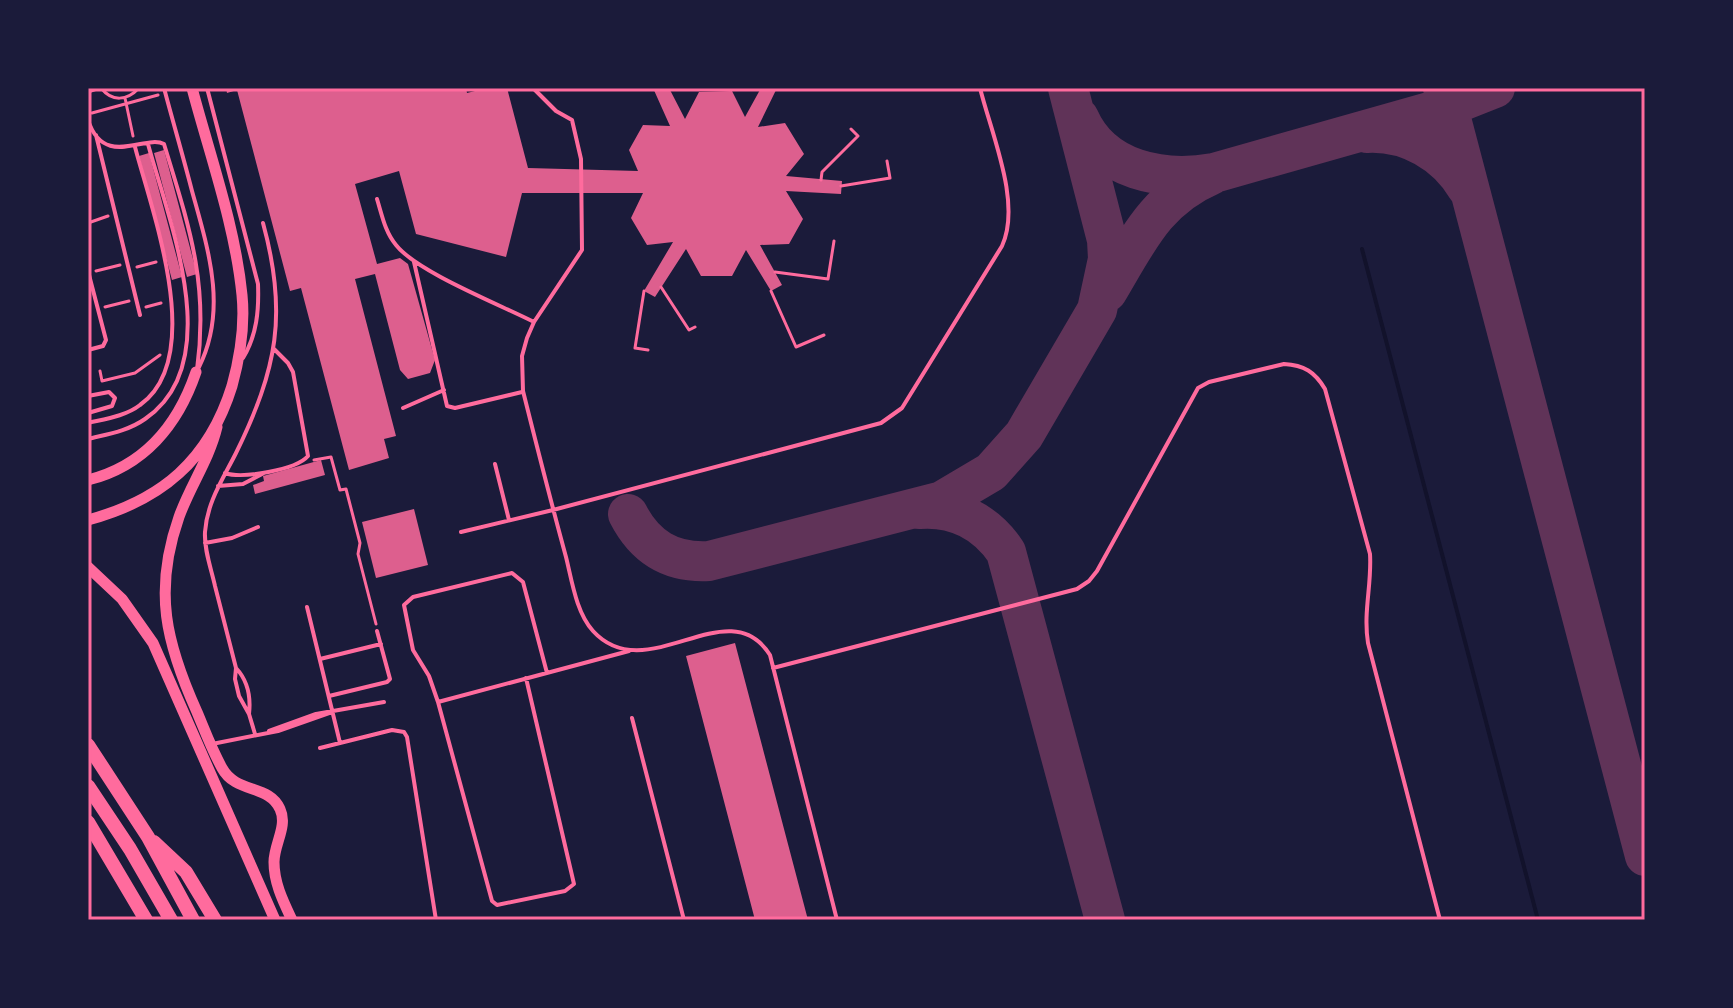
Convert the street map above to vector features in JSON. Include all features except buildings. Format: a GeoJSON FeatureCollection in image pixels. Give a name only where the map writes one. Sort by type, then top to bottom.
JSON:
{"type":"FeatureCollection","features":[{"type":"Feature","properties":{"kind":"highway"},"geometry":{"type":"LineString","coordinates":[[88,745],[148,837],[193,920]]}},
{"type":"Feature","properties":{"kind":"highway"},"geometry":{"type":"LineString","coordinates":[[88,786],[130,849],[171,920]]}},
{"type":"Feature","properties":{"kind":"highway"},"geometry":{"type":"LineString","coordinates":[[88,822],[146,920]]}},
{"type":"Feature","properties":{"kind":"highway"},"geometry":{"type":"LineString","coordinates":[[148,837],[186,872],[215,920]]}},
{"type":"Feature","properties":{"kind":"street"},"geometry":{"type":"LineString","coordinates":[[192,88],[238,262],[242,323],[236,371],[207,461],[174,533],[164,597],[173,656],[275,920]]}},
{"type":"Feature","properties":{"kind":"street"},"geometry":{"type":"LineString","coordinates":[[88,480],[122,467],[143,454],[161,437],[182,407],[196,372]]}},
{"type":"Feature","properties":{"kind":"street"},"geometry":{"type":"LineString","coordinates":[[88,520],[139,502],[162,488],[183,470],[217,427]]}},
{"type":"Feature","properties":{"kind":"street"},"geometry":{"type":"LineString","coordinates":[[88,567],[122,599],[144,628],[206,746],[221,767],[242,787],[269,795],[279,806],[282,827],[275,854],[275,874],[292,920]]}},
{"type":"Feature","properties":{"kind":"lane"},"geometry":{"type":"LineString","coordinates":[[207,88],[258,284],[259,307],[255,329],[248,351],[236,371]]}},
{"type":"Feature","properties":{"kind":"lane"},"geometry":{"type":"LineString","coordinates":[[533,88],[556,111],[572,120],[577,133],[581,159],[582,250],[534,322],[522,356],[523,391],[581,612],[593,631],[610,644],[631,651]]}},
{"type":"Feature","properties":{"kind":"lane"},"geometry":{"type":"LineString","coordinates":[[461,532],[881,423],[902,408],[1002,246],[1010,223],[1009,200],[980,88]]}},
{"type":"Feature","properties":{"kind":"lane"},"geometry":{"type":"LineString","coordinates":[[165,90],[212,275],[212,330],[196,372]]}},
{"type":"Feature","properties":{"kind":"lane"},"geometry":{"type":"LineString","coordinates":[[88,120],[96,135],[140,312]]}},
{"type":"Feature","properties":{"kind":"lane"},"geometry":{"type":"LineString","coordinates":[[96,135],[109,145],[122,148],[158,141],[164,144],[197,258],[202,318],[196,372]]}},
{"type":"Feature","properties":{"kind":"lane"},"geometry":{"type":"LineString","coordinates":[[88,439],[133,426],[154,412],[170,393],[185,354],[189,322],[187,289],[148,144]]}},
{"type":"Feature","properties":{"kind":"lane"},"geometry":{"type":"LineString","coordinates":[[88,423],[126,413],[141,405],[158,385],[171,352],[175,326],[173,300],[135,147]]}},
{"type":"Feature","properties":{"kind":"lane"},"geometry":{"type":"LineString","coordinates":[[377,199],[391,238],[414,262],[534,322]]}},
{"type":"Feature","properties":{"kind":"lane"},"geometry":{"type":"LineString","coordinates":[[255,734],[239,696],[236,668],[205,543],[207,519],[218,486],[251,419],[274,349],[278,301],[263,223]]}},
{"type":"Feature","properties":{"kind":"lane"},"geometry":{"type":"LineString","coordinates":[[414,262],[447,406],[451,408],[523,391]]}},
{"type":"Feature","properties":{"kind":"lane"},"geometry":{"type":"LineString","coordinates":[[88,272],[106,340],[103,346],[88,350]]}},
{"type":"Feature","properties":{"kind":"lane"},"geometry":{"type":"LineString","coordinates":[[225,473],[238,476],[266,472],[299,463],[308,456],[295,382],[288,363],[274,349]]}},
{"type":"Feature","properties":{"kind":"lane"},"geometry":{"type":"LineString","coordinates":[[171,352],[185,354]]}},
{"type":"Feature","properties":{"kind":"lane"},"geometry":{"type":"LineString","coordinates":[[773,668],[1077,589],[1097,571],[1198,388],[1209,382],[1284,364],[1297,365],[1319,378],[1325,389],[1370,554],[1365,625],[1368,643],[1440,920]]}},
{"type":"Feature","properties":{"kind":"lane"},"geometry":{"type":"LineString","coordinates":[[403,408],[444,390]]}},
{"type":"Feature","properties":{"kind":"lane"},"geometry":{"type":"LineString","coordinates":[[88,396],[105,392],[113,394],[115,402],[112,406],[88,413]]}},
{"type":"Feature","properties":{"kind":"lane"},"geometry":{"type":"LineString","coordinates":[[495,464],[509,521]]}},
{"type":"Feature","properties":{"kind":"lane"},"geometry":{"type":"LineString","coordinates":[[218,486],[243,484],[266,472]]}},
{"type":"Feature","properties":{"kind":"lane"},"geometry":{"type":"LineString","coordinates":[[205,543],[232,538],[258,527]]}},
{"type":"Feature","properties":{"kind":"lane"},"geometry":{"type":"LineString","coordinates":[[526,678],[574,884],[565,891],[503,905],[492,901],[438,702],[429,676],[413,650],[404,611],[407,600],[512,573],[523,582],[547,673]]}},
{"type":"Feature","properties":{"kind":"lane"},"geometry":{"type":"LineString","coordinates":[[307,607],[340,743]]}},
{"type":"Feature","properties":{"kind":"lane"},"geometry":{"type":"LineString","coordinates":[[438,702],[631,651],[653,649],[725,630],[752,634],[763,643],[770,655],[837,920]]}},
{"type":"Feature","properties":{"kind":"lane"},"geometry":{"type":"LineString","coordinates":[[329,696],[387,682],[389,674],[377,631]]}},
{"type":"Feature","properties":{"kind":"lane"},"geometry":{"type":"LineString","coordinates":[[320,659],[381,644]]}},
{"type":"Feature","properties":{"kind":"lane"},"geometry":{"type":"LineString","coordinates":[[236,668],[243,677],[249,695],[249,714]]}},
{"type":"Feature","properties":{"kind":"lane"},"geometry":{"type":"LineString","coordinates":[[206,746],[278,731],[332,712],[384,702]]}},
{"type":"Feature","properties":{"kind":"lane"},"geometry":{"type":"LineString","coordinates":[[632,718],[684,920]]}},
{"type":"Feature","properties":{"kind":"lane"},"geometry":{"type":"LineString","coordinates":[[320,748],[392,730],[404,732],[436,920]]}},
{"type":"Feature","properties":{"kind":"path"},"geometry":{"type":"LineString","coordinates":[[88,92],[100,88],[110,97],[125,98],[139,88]]}},
{"type":"Feature","properties":{"kind":"path"},"geometry":{"type":"LineString","coordinates":[[88,114],[165,90]]}},
{"type":"Feature","properties":{"kind":"path"},"geometry":{"type":"LineString","coordinates":[[125,98],[135,147]]}},
{"type":"Feature","properties":{"kind":"path"},"geometry":{"type":"LineString","coordinates":[[821,180],[822,172],[858,136],[851,129]]}},
{"type":"Feature","properties":{"kind":"path"},"geometry":{"type":"LineString","coordinates":[[841,186],[890,178],[887,161]]}},
{"type":"Feature","properties":{"kind":"path"},"geometry":{"type":"LineString","coordinates":[[88,223],[116,214]]}},
{"type":"Feature","properties":{"kind":"path"},"geometry":{"type":"LineString","coordinates":[[775,272],[828,279],[834,241]]}},
{"type":"Feature","properties":{"kind":"path"},"geometry":{"type":"LineString","coordinates":[[129,269],[164,260]]}},
{"type":"Feature","properties":{"kind":"path"},"geometry":{"type":"LineString","coordinates":[[88,272],[127,263]]}},
{"type":"Feature","properties":{"kind":"path"},"geometry":{"type":"LineString","coordinates":[[661,287],[689,330],[695,327]]}},
{"type":"Feature","properties":{"kind":"path"},"geometry":{"type":"LineString","coordinates":[[644,291],[635,348],[648,350]]}},
{"type":"Feature","properties":{"kind":"path"},"geometry":{"type":"LineString","coordinates":[[771,291],[796,347],[824,335]]}},
{"type":"Feature","properties":{"kind":"path"},"geometry":{"type":"LineString","coordinates":[[98,309],[136,298]]}},
{"type":"Feature","properties":{"kind":"path"},"geometry":{"type":"LineString","coordinates":[[140,312],[173,300]]}},
{"type":"Feature","properties":{"kind":"path"},"geometry":{"type":"LineString","coordinates":[[102,381],[135,373],[152,360],[171,352]]}},
{"type":"Feature","properties":{"kind":"path"},"geometry":{"type":"LineString","coordinates":[[100,371],[105,392]]}},
{"type":"Feature","properties":{"kind":"path"},"geometry":{"type":"LineString","coordinates":[[299,463],[331,457],[340,490],[346,489],[377,631]]}},
{"type":"Feature","properties":{"kind":"waterway"},"geometry":{"type":"LineString","coordinates":[[1362,249],[1538,920]]}},
{"type":"Feature","properties":{"kind":"taxiway"},"geometry":{"type":"LineString","coordinates":[[628,514],[642,536],[661,551],[683,559],[709,561],[942,501],[991,472],[1024,435],[1097,310],[1108,259],[1107,240],[1068,88]]}},
{"type":"Feature","properties":{"kind":"taxiway"},"geometry":{"type":"LineString","coordinates":[[1443,88],[1645,856]]}},
{"type":"Feature","properties":{"kind":"taxiway"},"geometry":{"type":"LineString","coordinates":[[1079,118],[1089,136],[1118,161],[1155,174],[1194,175],[1214,173],[1447,107],[1495,88]]}},
{"type":"Feature","properties":{"kind":"taxiway"},"geometry":{"type":"LineString","coordinates":[[1367,133],[1397,136],[1424,147],[1448,164],[1467,188]]}},
{"type":"Feature","properties":{"kind":"taxiway"},"geometry":{"type":"LineString","coordinates":[[1107,292],[1138,239],[1161,209],[1175,196],[1211,175]]}},
{"type":"Feature","properties":{"kind":"taxiway"},"geometry":{"type":"LineString","coordinates":[[919,509],[945,510],[968,518],[989,532],[1006,552],[1105,920]]}}]}
